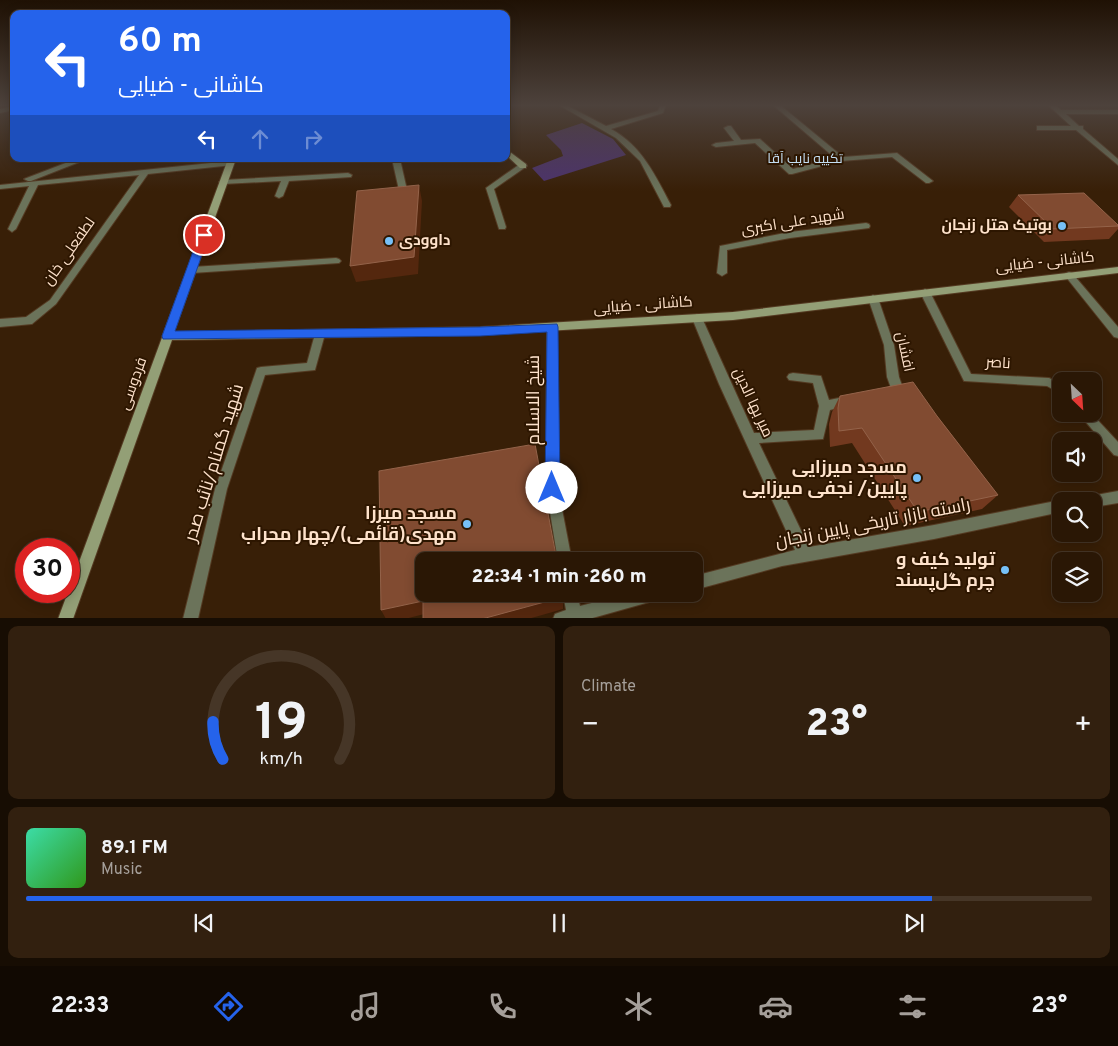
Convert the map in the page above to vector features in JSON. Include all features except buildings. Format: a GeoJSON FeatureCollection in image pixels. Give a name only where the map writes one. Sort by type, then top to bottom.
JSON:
{"type":"FeatureCollection","features":[{"type":"Feature","properties":{"kind":"street"},"geometry":{"type":"LineString","coordinates":[[615,134],[642,160],[666,205]]}},
{"type":"Feature","properties":{"kind":"street"},"geometry":{"type":"LineString","coordinates":[[733,134],[739,142]]}},
{"type":"Feature","properties":{"kind":"street"},"geometry":{"type":"LineString","coordinates":[[812,134],[841,158]]}},
{"type":"Feature","properties":{"kind":"street"},"geometry":{"type":"LineString","coordinates":[[1086,134],[1118,163]]}},
{"type":"Feature","properties":{"kind":"street"},"geometry":{"type":"LineString","coordinates":[[716,145],[757,141],[792,172],[841,158],[894,155],[929,181]]}},
{"type":"Feature","properties":{"kind":"street"},"geometry":{"type":"LineString","coordinates":[[502,227],[490,188],[523,166],[510,155]]}},
{"type":"Feature","properties":{"kind":"street"},"geometry":{"type":"LineString","coordinates":[[2,187],[69,162]]}},
{"type":"Feature","properties":{"kind":"street"},"geometry":{"type":"LineString","coordinates":[[2,187],[222,162]]}},
{"type":"Feature","properties":{"kind":"street","name":"فردوسی"},"geometry":{"type":"LineString","coordinates":[[65,618],[231,162]]}},
{"type":"Feature","properties":{"kind":"street"},"geometry":{"type":"LineString","coordinates":[[397,162],[405,199]]}},
{"type":"Feature","properties":{"kind":"street","name":"لطفعلی خان"},"geometry":{"type":"LineString","coordinates":[[0,323],[28,322],[53,302],[146,171]]}},
{"type":"Feature","properties":{"kind":"street"},"geometry":{"type":"LineString","coordinates":[[223,182],[348,175]]}},
{"type":"Feature","properties":{"kind":"street"},"geometry":{"type":"LineString","coordinates":[[279,196],[286,179]]}},
{"type":"Feature","properties":{"kind":"street"},"geometry":{"type":"LineString","coordinates":[[12,229],[35,183]]}},
{"type":"Feature","properties":{"kind":"street","name":"شهید علی اکبری"},"geometry":{"type":"LineString","coordinates":[[722,274],[723,248],[790,235],[866,226]]}},
{"type":"Feature","properties":{"kind":"street"},"geometry":{"type":"LineString","coordinates":[[192,270],[336,261]]}},
{"type":"Feature","properties":{"kind":"street","name":"کاشانی - ضیایی"},"geometry":{"type":"LineString","coordinates":[[168,336],[480,331],[733,316],[1118,270]]}},
{"type":"Feature","properties":{"kind":"street"},"geometry":{"type":"LineString","coordinates":[[1069,275],[1118,334]]}},
{"type":"Feature","properties":{"kind":"street","name":"ناصر"},"geometry":{"type":"LineString","coordinates":[[925,292],[968,378],[1049,382],[1052,384]]}},
{"type":"Feature","properties":{"kind":"street","name":"افشان"},"geometry":{"type":"LineString","coordinates":[[873,298],[889,345],[893,377],[898,391],[880,395]]}},
{"type":"Feature","properties":{"kind":"street","name":"میر بها الدین"},"geometry":{"type":"LineString","coordinates":[[698,318],[725,384],[805,555]]}},
{"type":"Feature","properties":{"kind":"street","name":"شیخ الاسلام"},"geometry":{"type":"LineString","coordinates":[[552,327],[552,488],[563,552]]}},
{"type":"Feature","properties":{"kind":"street","name":"شهید گمنام/نائب صدر"},"geometry":{"type":"LineString","coordinates":[[190,618],[221,489],[261,371],[311,367],[320,334]]}},
{"type":"Feature","properties":{"kind":"street"},"geometry":{"type":"LineString","coordinates":[[751,438],[819,435],[825,406],[816,379],[793,377]]}},
{"type":"Feature","properties":{"kind":"street"},"geometry":{"type":"LineString","coordinates":[[825,406],[862,398]]}},
{"type":"Feature","properties":{"kind":"street"},"geometry":{"type":"LineString","coordinates":[[1092,422],[1118,452]]}},
{"type":"Feature","properties":{"kind":"street"},"geometry":{"type":"LineString","coordinates":[[1102,499],[1118,497]]}},
{"type":"Feature","properties":{"kind":"street","name":"راسته بازار تاریخی پایین زنجان"},"geometry":{"type":"LineString","coordinates":[[703,581],[782,559],[1052,508]]}},
{"type":"Feature","properties":{"kind":"street"},"geometry":{"type":"LineString","coordinates":[[569,602],[567,617],[623,602]]}},
{"type":"Feature","properties":{"kind":"shaded area"},"geometry":{"type":"Polygon","coordinates":[[[603,134],[613,139],[626,155],[544,181],[532,168],[563,156],[561,150],[546,135],[603,134]]]}},
{"type":"Feature","properties":{"kind":"place","name":"بوتیک هتل زنجان"},"geometry":{"type":"Point","coordinates":[1062,226]}},
{"type":"Feature","properties":{"kind":"place","name":"داوودی"},"geometry":{"type":"Point","coordinates":[389,241]}},
{"type":"Feature","properties":{"kind":"place","name":"مسجد میرزایی پایین/ نجفی میرزایی"},"geometry":{"type":"Point","coordinates":[917,478]}},
{"type":"Feature","properties":{"kind":"place","name":"مسجد میرزا مهدی(قائمی)/چهار محراب"},"geometry":{"type":"Point","coordinates":[467,524]}},
{"type":"Feature","properties":{"kind":"place","name":"تولید کیف و چرم گل‌پسند"},"geometry":{"type":"Point","coordinates":[1005,570]}},
{"type":"Feature","properties":{"kind":"district","name":"تکییه نایب آقا"},"geometry":{"type":"Point","coordinates":[805,159]}},
{"type":"Feature","properties":{"kind":"route"},"geometry":{"type":"LineString","coordinates":[[204,235],[168,336],[480,331],[552,327],[552,488]]}}]}
